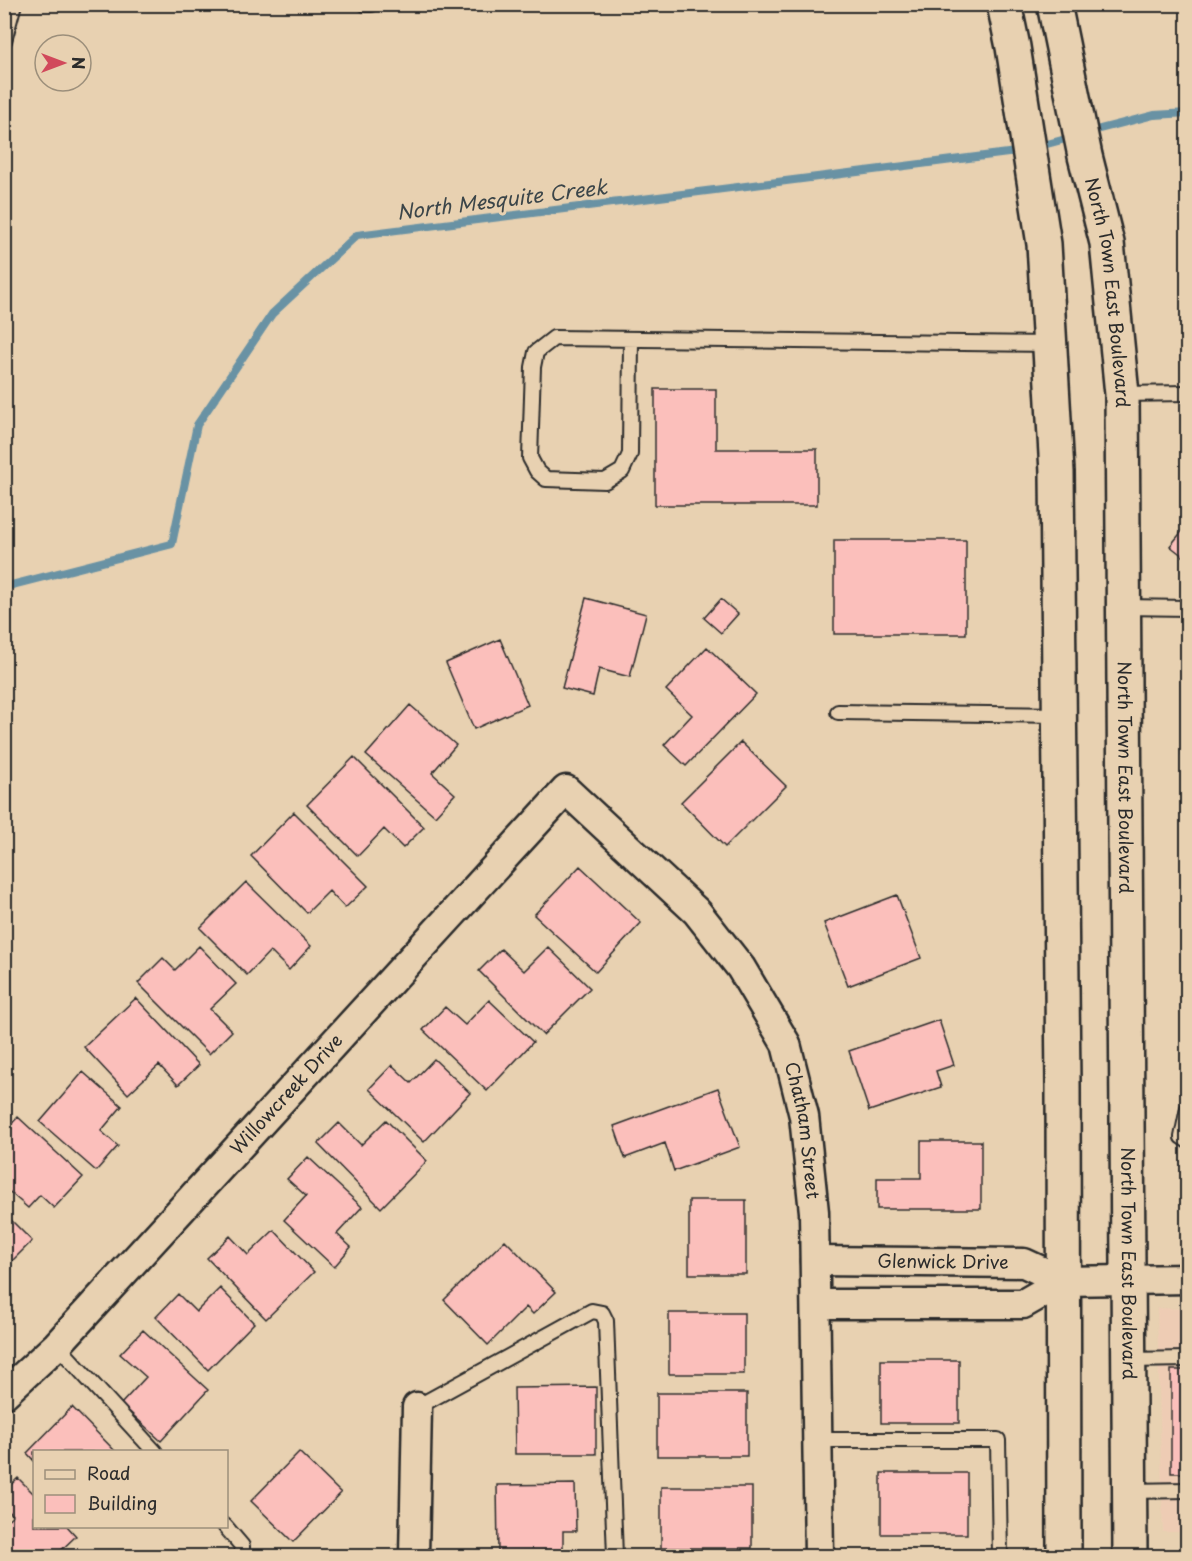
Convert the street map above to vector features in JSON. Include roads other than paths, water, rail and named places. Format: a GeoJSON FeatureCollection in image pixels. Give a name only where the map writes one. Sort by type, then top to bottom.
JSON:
{"type":"FeatureCollection","features":[{"type":"Feature","properties":{"kind":"main road"},"geometry":{"type":"LineString","coordinates":[[1004,4],[1013,47],[1044,244],[1057,472],[1064,1557]]}},
{"type":"Feature","properties":{"kind":"main road","name":"North Town East Boulevard"},"geometry":{"type":"LineString","coordinates":[[1054,4],[1085,156],[1107,243],[1122,394],[1130,1557]]}},
{"type":"Feature","properties":{"kind":"street","name":"Chatham Street"},"geometry":{"type":"LineString","coordinates":[[567,790],[697,912],[741,968],[786,1044],[804,1116],[814,1212],[819,1557]]}},
{"type":"Feature","properties":{"kind":"street","name":"Willowcreek Drive"},"geometry":{"type":"LineString","coordinates":[[4,1394],[57,1345],[567,790]]}},
{"type":"Feature","properties":{"kind":"street","name":"Glenwick Drive"},"geometry":{"type":"LineString","coordinates":[[815,1261],[1024,1263],[1063,1281]]}},
{"type":"Feature","properties":{"kind":"street"},"geometry":{"type":"LineString","coordinates":[[816,1304],[1023,1304],[1063,1281],[1188,1279]]}},
{"type":"Feature","properties":{"kind":"street"},"geometry":{"type":"LineString","coordinates":[[414,1557],[417,1407]]}},
{"type":"Feature","properties":{"kind":"lane"},"geometry":{"type":"LineString","coordinates":[[4,41],[14,4]]}},
{"type":"Feature","properties":{"kind":"lane"},"geometry":{"type":"LineString","coordinates":[[364,4],[372,4]]}},
{"type":"Feature","properties":{"kind":"lane"},"geometry":{"type":"LineString","coordinates":[[631,339],[630,454],[622,471],[605,481],[546,479],[537,471],[530,458],[532,367],[536,352],[554,338],[1051,344]]}},
{"type":"Feature","properties":{"kind":"lane"},"geometry":{"type":"LineString","coordinates":[[1122,394],[1188,393]]}},
{"type":"Feature","properties":{"kind":"lane"},"geometry":{"type":"LineString","coordinates":[[1124,607],[1188,608]]}},
{"type":"Feature","properties":{"kind":"lane"},"geometry":{"type":"LineString","coordinates":[[838,712],[1059,715]]}},
{"type":"Feature","properties":{"kind":"lane"},"geometry":{"type":"LineString","coordinates":[[1188,1108],[1182,1137],[1188,1141]]}},
{"type":"Feature","properties":{"kind":"lane"},"geometry":{"type":"LineString","coordinates":[[417,1407],[592,1311],[602,1313],[606,1321],[615,1557]]}},
{"type":"Feature","properties":{"kind":"lane"},"geometry":{"type":"LineString","coordinates":[[57,1345],[153,1450]]}},
{"type":"Feature","properties":{"kind":"lane"},"geometry":{"type":"LineString","coordinates":[[1128,1360],[1188,1359]]}},
{"type":"Feature","properties":{"kind":"lane"},"geometry":{"type":"LineString","coordinates":[[818,1440],[998,1440],[1000,1557]]}},
{"type":"Feature","properties":{"kind":"lane"},"geometry":{"type":"LineString","coordinates":[[1129,1491],[1188,1490]]}},
{"type":"Feature","properties":{"kind":"lane"},"geometry":{"type":"LineString","coordinates":[[226,1528],[242,1546],[242,1557]]}},
{"type":"Feature","properties":{"kind":"waterway","name":"North Mesquite Creek"},"geometry":{"type":"LineString","coordinates":[[1088,132],[1154,115],[1188,113]]}},
{"type":"Feature","properties":{"kind":"waterway","name":"North Mesquite Creek"},"geometry":{"type":"LineString","coordinates":[[1036,147],[1073,137]]}},
{"type":"Feature","properties":{"kind":"waterway","name":"North Mesquite Creek"},"geometry":{"type":"LineString","coordinates":[[4,587],[172,544],[197,425],[272,314],[357,235],[1024,151]]}}]}
